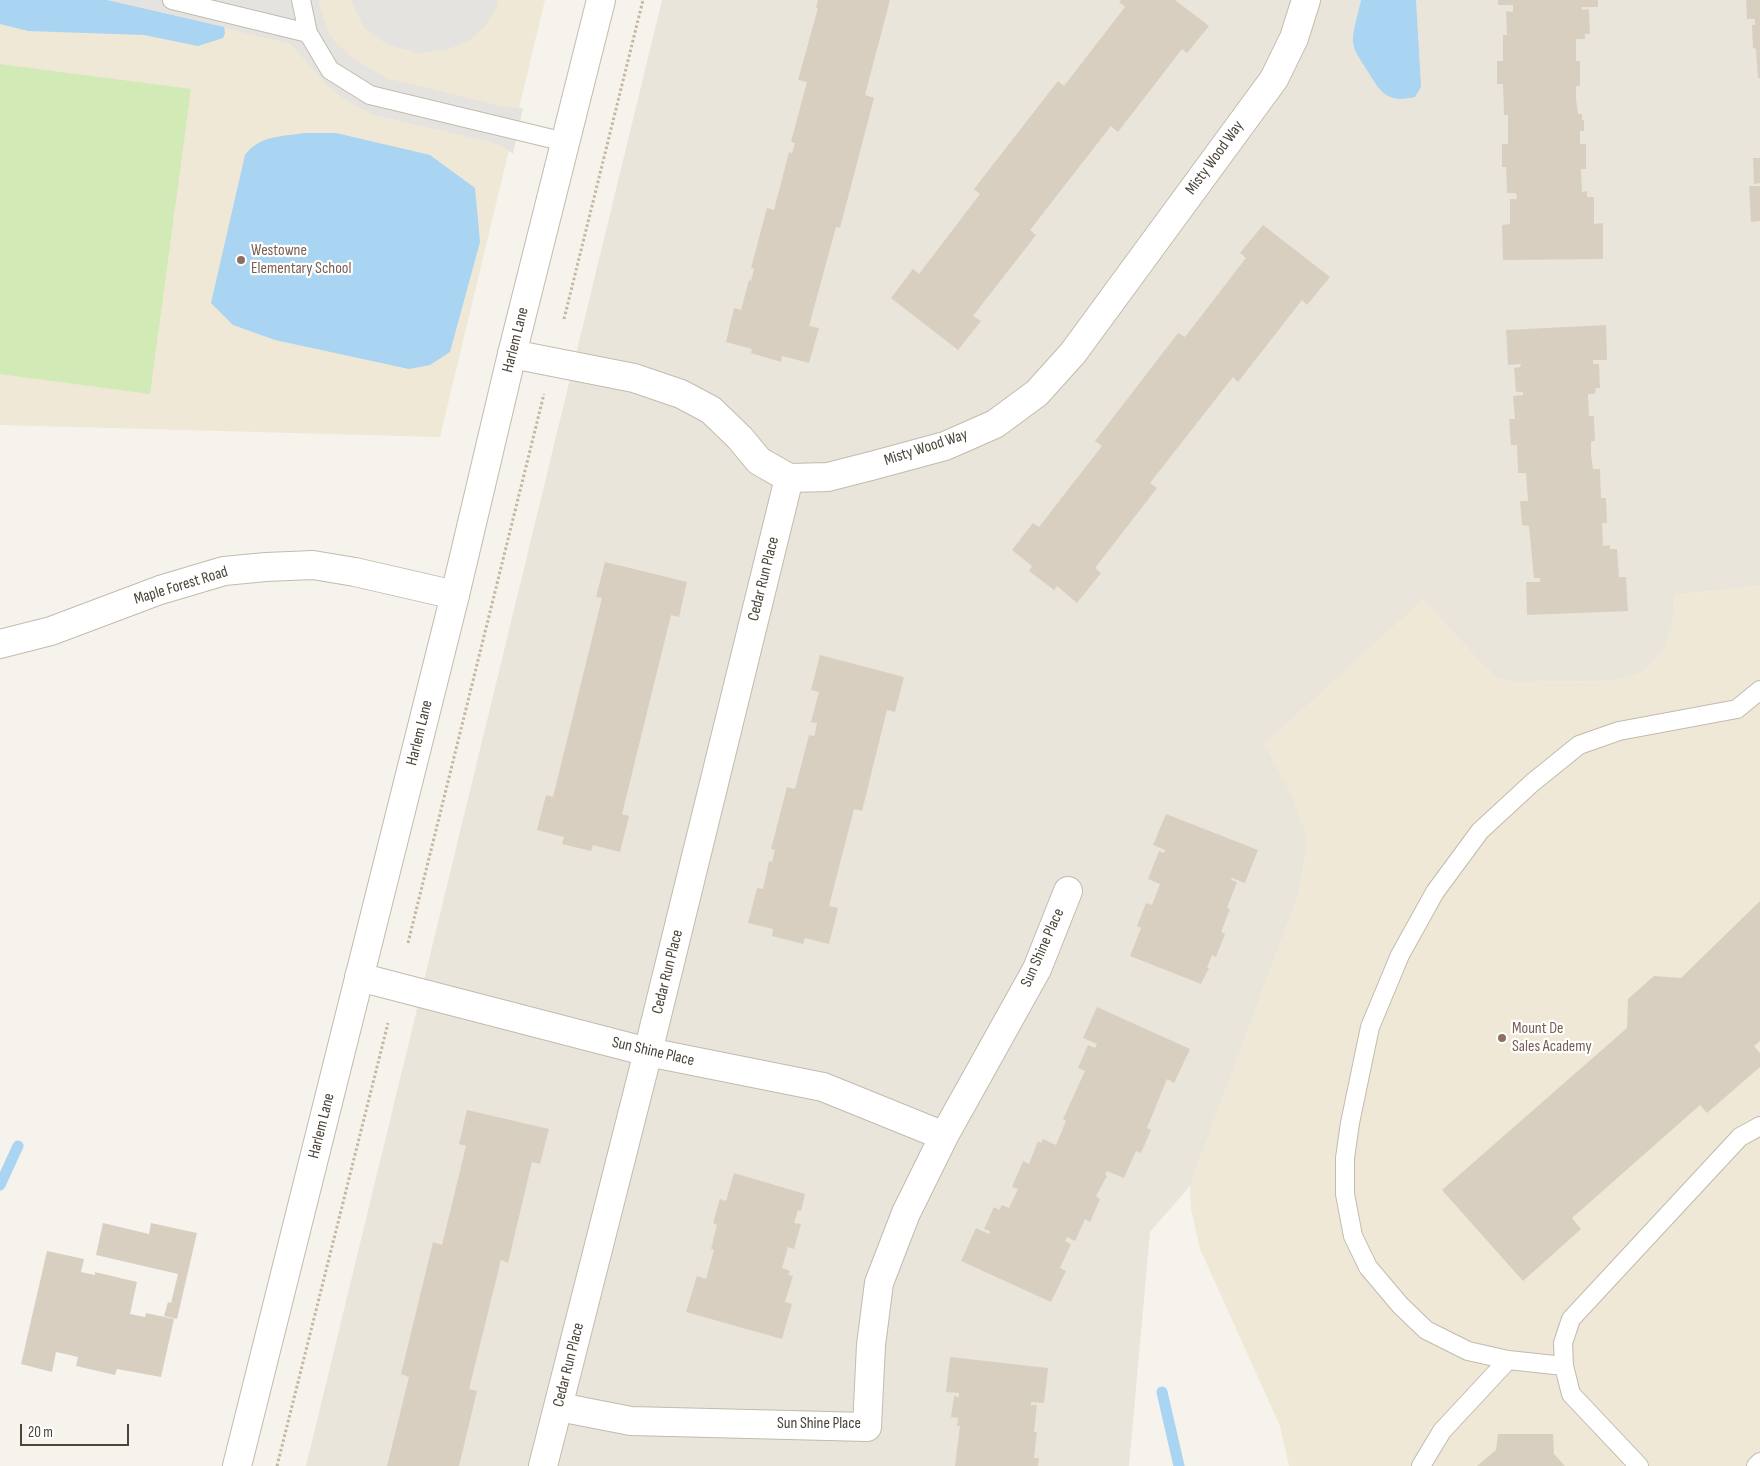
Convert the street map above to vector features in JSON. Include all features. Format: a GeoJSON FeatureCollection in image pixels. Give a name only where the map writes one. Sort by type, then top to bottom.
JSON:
{"type":"FeatureCollection","features":[{"type":"Feature","properties":{"kind":"street","name":"Harlem Lane"},"geometry":{"type":"LineString","coordinates":[[237,1466],[455,595],[512,354],[601,0]]}},
{"type":"Feature","properties":{"kind":"street","name":"Misty Wood Way"},"geometry":{"type":"LineString","coordinates":[[789,478],[828,477],[945,446],[995,424],[1037,393],[1073,353],[1274,78],[1294,38],[1306,0]]}},
{"type":"Feature","properties":{"kind":"street"},"geometry":{"type":"LineString","coordinates":[[512,354],[634,378],[681,394],[711,410],[740,438],[759,461],[789,478]]}},
{"type":"Feature","properties":{"kind":"street","name":"Cedar Run Place"},"geometry":{"type":"LineString","coordinates":[[544,1466],[789,478]]}},
{"type":"Feature","properties":{"kind":"street","name":"Maple Forest Road"},"geometry":{"type":"LineString","coordinates":[[0,644],[51,631],[160,590],[224,571],[313,565],[356,572],[455,595]]}},
{"type":"Feature","properties":{"kind":"street","name":"Sun Shine Place"},"geometry":{"type":"LineString","coordinates":[[558,1407],[631,1421],[867,1426],[871,1345],[879,1283],[906,1213],[944,1136],[1037,969],[1068,891]]}},
{"type":"Feature","properties":{"kind":"street","name":"Sun Shine Place"},"geometry":{"type":"LineString","coordinates":[[359,978],[648,1052],[824,1087],[944,1136]]}},
{"type":"Feature","properties":{"kind":"lane"},"geometry":{"type":"LineString","coordinates":[[172,0],[308,33]]}},
{"type":"Feature","properties":{"kind":"lane"},"geometry":{"type":"LineString","coordinates":[[301,0],[308,33],[330,70],[370,95],[565,142]]}},
{"type":"Feature","properties":{"kind":"lane"},"geometry":{"type":"LineString","coordinates":[[1564,1366],[1508,1360],[1468,1351],[1426,1330],[1400,1305],[1368,1267],[1353,1236],[1345,1194],[1345,1158],[1350,1123],[1370,1026],[1400,954],[1435,892],[1480,831],[1532,783],[1579,745],[1620,731],[1737,709],[1760,690]]}},
{"type":"Feature","properties":{"kind":"lane"},"geometry":{"type":"LineString","coordinates":[[1639,1466],[1571,1394],[1564,1366],[1563,1343],[1571,1319],[1740,1137],[1760,1126]]}},
{"type":"Feature","properties":{"kind":"lane"},"geometry":{"type":"LineString","coordinates":[[1421,1466],[1442,1431],[1508,1360]]}},
{"type":"Feature","properties":{"kind":"lane"},"geometry":{"type":"LineString","coordinates":[[1756,1466],[1760,1462]]}},
{"type":"Feature","properties":{"kind":"path"},"geometry":{"type":"LineString","coordinates":[[564,319],[643,0]]}},
{"type":"Feature","properties":{"kind":"path"},"geometry":{"type":"LineString","coordinates":[[408,943],[544,394]]}},
{"type":"Feature","properties":{"kind":"path"},"geometry":{"type":"LineString","coordinates":[[277,1466],[388,1022]]}},
{"type":"Feature","properties":{"kind":"shaded area","name":"Westowne Elementary School"},"geometry":{"type":"Polygon","coordinates":[[[0,0],[545,0],[440,437],[0,425],[0,0]]]}},
{"type":"Feature","properties":{"kind":"shaded area"},"geometry":{"type":"Polygon","coordinates":[[[107,0],[318,0],[329,34],[339,46],[352,58],[386,78],[504,107],[523,108],[513,154],[503,146],[491,142],[374,115],[343,98],[328,86],[291,44],[107,0]]]}},
{"type":"Feature","properties":{"kind":"shaded area"},"geometry":{"type":"Polygon","coordinates":[[[351,0],[498,0],[497,7],[485,26],[470,40],[447,50],[418,53],[388,45],[364,28],[351,0]]]}},
{"type":"Feature","properties":{"kind":"shaded area"},"geometry":{"type":"Polygon","coordinates":[[[662,0],[1760,0],[1760,586],[1675,595],[1673,625],[1664,649],[1648,668],[1635,676],[1613,681],[1515,682],[1497,679],[1483,664],[1294,801],[1305,829],[1305,855],[1300,891],[1190,1186],[1150,1232],[1129,1466],[306,1466],[662,0]]]}},
{"type":"Feature","properties":{"kind":"shaded area","name":"Mount De Sales Academy"},"geometry":{"type":"Polygon","coordinates":[[[1760,586],[1760,1466],[1289,1466],[1280,1426],[1200,1249],[1191,1209],[1190,1186],[1300,891],[1305,855],[1305,829],[1294,801],[1264,744],[1423,599],[1497,679],[1515,682],[1613,681],[1635,676],[1648,668],[1664,649],[1673,625],[1675,595],[1760,586]]]}},
{"type":"Feature","properties":{"kind":"green space"},"geometry":{"type":"Polygon","coordinates":[[[0,64],[191,89],[150,394],[0,374],[0,64]]]}},
{"type":"Feature","properties":{"kind":"water"},"geometry":{"type":"Polygon","coordinates":[[[0,0],[107,0],[224,27],[225,33],[223,38],[198,46],[144,35],[28,31],[0,24],[0,0]]]}},
{"type":"Feature","properties":{"kind":"water"},"geometry":{"type":"Polygon","coordinates":[[[1361,0],[1416,0],[1421,87],[1415,97],[1396,99],[1384,93],[1358,55],[1353,38],[1361,0]]]}},
{"type":"Feature","properties":{"kind":"water"},"geometry":{"type":"Polygon","coordinates":[[[304,133],[336,133],[430,155],[475,188],[480,242],[450,352],[430,365],[409,369],[275,340],[233,325],[211,303],[245,155],[251,148],[264,140],[304,133]]]}},
{"type":"Feature","properties":{"kind":"building"},"geometry":{"type":"Polygon","coordinates":[[[818,0],[890,0],[865,95],[874,98],[840,228],[836,227],[809,326],[819,328],[809,363],[782,356],[781,362],[751,353],[752,349],[726,342],[734,308],[741,310],[749,280],[751,281],[754,269],[751,268],[767,208],[774,210],[789,152],[792,153],[795,143],[791,142],[807,82],[798,80],[818,8],[816,8],[818,0]]]}},
{"type":"Feature","properties":{"kind":"building"},"geometry":{"type":"Polygon","coordinates":[[[1121,0],[1175,0],[1209,26],[1187,53],[1182,49],[1118,132],[1111,126],[1030,230],[1036,235],[973,316],[981,321],[958,350],[891,298],[913,269],[919,274],[980,194],[974,189],[1058,81],[1064,86],[1125,7],[1119,2],[1121,0]]]}},
{"type":"Feature","properties":{"kind":"building"},"geometry":{"type":"Polygon","coordinates":[[[1498,0],[1598,0],[1598,7],[1582,7],[1582,10],[1589,9],[1590,34],[1585,34],[1585,39],[1576,39],[1576,61],[1580,61],[1580,86],[1576,86],[1576,99],[1578,114],[1582,114],[1582,120],[1584,120],[1584,131],[1580,131],[1580,144],[1586,144],[1586,169],[1581,169],[1582,192],[1587,191],[1587,197],[1594,197],[1594,224],[1603,223],[1603,259],[1503,260],[1502,225],[1510,224],[1510,199],[1517,199],[1516,193],[1507,193],[1506,167],[1502,167],[1502,144],[1508,144],[1508,115],[1504,115],[1503,84],[1497,84],[1497,61],[1503,61],[1503,35],[1507,35],[1506,11],[1513,12],[1513,5],[1498,5],[1498,0]]]}},
{"type":"Feature","properties":{"kind":"building"},"geometry":{"type":"Polygon","coordinates":[[[1746,0],[1760,0],[1760,78],[1758,78],[1756,49],[1753,48],[1752,25],[1755,25],[1755,19],[1747,19],[1746,0]]]}},
{"type":"Feature","properties":{"kind":"building"},"geometry":{"type":"Polygon","coordinates":[[[1753,158],[1760,158],[1760,183],[1754,184],[1753,158]]]}},
{"type":"Feature","properties":{"kind":"building"},"geometry":{"type":"Polygon","coordinates":[[[1749,186],[1760,186],[1760,221],[1751,222],[1749,186]]]}},
{"type":"Feature","properties":{"kind":"building"},"geometry":{"type":"Polygon","coordinates":[[[1263,225],[1330,277],[1307,305],[1302,300],[1238,382],[1233,377],[1150,483],[1157,488],[1095,568],[1101,573],[1077,603],[1057,586],[1054,590],[1029,571],[1032,566],[1012,550],[1033,523],[1039,527],[1102,446],[1095,441],[1178,333],[1185,337],[1246,258],[1240,253],[1263,225]]]}},
{"type":"Feature","properties":{"kind":"building"},"geometry":{"type":"Polygon","coordinates":[[[1606,325],[1607,360],[1593,360],[1593,364],[1599,364],[1600,388],[1596,388],[1595,394],[1588,394],[1589,416],[1594,416],[1595,441],[1591,441],[1591,454],[1593,469],[1600,469],[1601,498],[1606,498],[1607,523],[1602,523],[1603,546],[1610,545],[1610,549],[1617,549],[1619,577],[1626,577],[1628,611],[1527,615],[1526,582],[1540,582],[1540,578],[1534,578],[1529,526],[1522,525],[1520,501],[1528,501],[1526,473],[1518,473],[1517,445],[1511,445],[1509,419],[1515,419],[1513,396],[1523,395],[1523,392],[1516,392],[1514,368],[1520,367],[1521,364],[1508,365],[1506,330],[1606,325]]]}},
{"type":"Feature","properties":{"kind":"building"},"geometry":{"type":"Polygon","coordinates":[[[605,562],[687,582],[679,617],[671,615],[622,814],[629,816],[620,852],[593,845],[591,851],[562,844],[564,837],[537,830],[546,795],[553,797],[602,598],[596,597],[605,562]]]}},
{"type":"Feature","properties":{"kind":"building"},"geometry":{"type":"Polygon","coordinates":[[[820,655],[904,677],[895,712],[887,710],[862,811],[854,809],[829,906],[838,908],[829,944],[805,938],[803,944],[772,936],[773,929],[748,923],[757,888],[763,889],[769,861],[772,862],[775,850],[771,849],[787,787],[795,789],[809,735],[814,736],[815,733],[817,723],[811,722],[819,692],[811,690],[820,655]]]}},
{"type":"Feature","properties":{"kind":"building"},"geometry":{"type":"Polygon","coordinates":[[[1166,814],[1258,850],[1245,883],[1232,878],[1231,880],[1237,882],[1227,908],[1230,909],[1221,932],[1225,934],[1216,957],[1212,955],[1207,968],[1209,968],[1201,984],[1130,956],[1141,928],[1137,926],[1146,903],[1152,905],[1160,884],[1148,879],[1159,851],[1164,853],[1165,850],[1153,845],[1166,814]]]}},
{"type":"Feature","properties":{"kind":"building"},"geometry":{"type":"Polygon","coordinates":[[[1760,901],[1760,1041],[1754,1046],[1760,1053],[1760,1067],[1707,1113],[1700,1105],[1572,1218],[1581,1229],[1523,1281],[1442,1190],[1627,1028],[1628,999],[1654,976],[1681,978],[1760,901]]]}},
{"type":"Feature","properties":{"kind":"building"},"geometry":{"type":"Polygon","coordinates":[[[1097,1007],[1190,1049],[1174,1083],[1167,1079],[1147,1128],[1151,1130],[1141,1153],[1136,1151],[1124,1178],[1107,1171],[1105,1175],[1107,1176],[1096,1196],[1100,1199],[1090,1222],[1085,1219],[1075,1241],[1067,1237],[1065,1241],[1071,1244],[1060,1268],[1066,1271],[1051,1302],[961,1261],[976,1228],[989,1234],[990,1231],[984,1229],[994,1207],[999,1210],[1002,1205],[1009,1208],[1018,1189],[1012,1187],[1023,1161],[1029,1164],[1038,1141],[1041,1143],[1043,1139],[1056,1145],[1066,1121],[1063,1119],[1085,1071],[1078,1068],[1088,1045],[1095,1048],[1097,1044],[1083,1038],[1097,1007]]]}},
{"type":"Feature","properties":{"kind":"building"},"geometry":{"type":"Polygon","coordinates":[[[467,1110],[549,1129],[540,1164],[532,1162],[508,1263],[501,1260],[469,1389],[477,1391],[459,1466],[387,1466],[409,1377],[401,1374],[433,1242],[442,1245],[466,1146],[459,1144],[467,1110]]]}},
{"type":"Feature","properties":{"kind":"building"},"geometry":{"type":"Polygon","coordinates":[[[734,1173],[805,1194],[801,1211],[798,1210],[794,1223],[801,1224],[794,1249],[788,1247],[782,1268],[790,1271],[788,1275],[793,1276],[785,1302],[792,1304],[782,1339],[686,1312],[697,1276],[706,1279],[714,1250],[711,1249],[717,1225],[713,1223],[720,1199],[726,1201],[734,1173]]]}},
{"type":"Feature","properties":{"kind":"building"},"geometry":{"type":"Polygon","coordinates":[[[103,1223],[149,1234],[151,1223],[197,1233],[177,1319],[164,1316],[168,1302],[171,1303],[178,1274],[96,1255],[103,1223]]]}},
{"type":"Feature","properties":{"kind":"building"},"geometry":{"type":"Polygon","coordinates":[[[47,1251],[84,1259],[81,1272],[95,1275],[95,1272],[137,1282],[130,1314],[145,1317],[146,1313],[174,1319],[161,1377],[117,1369],[115,1375],[76,1366],[78,1357],[56,1352],[52,1372],[21,1364],[47,1251]]]}},
{"type":"Feature","properties":{"kind":"building"},"geometry":{"type":"Polygon","coordinates":[[[950,1357],[1048,1368],[1044,1403],[1031,1402],[1031,1405],[1037,1405],[1034,1432],[1037,1432],[1034,1458],[1039,1458],[1038,1466],[955,1466],[960,1426],[957,1426],[958,1418],[951,1417],[954,1396],[959,1397],[959,1393],[946,1392],[950,1357]]]}},
{"type":"Feature","properties":{"kind":"building"},"geometry":{"type":"Polygon","coordinates":[[[1498,1434],[1553,1434],[1554,1454],[1565,1466],[1477,1466],[1496,1450],[1498,1434]]]}},
{"type":"Feature","properties":{"kind":"waterway"},"geometry":{"type":"LineString","coordinates":[[0,1185],[18,1146]]}},
{"type":"Feature","properties":{"kind":"waterway"},"geometry":{"type":"LineString","coordinates":[[1162,1392],[1179,1466]]}},
{"type":"Feature","properties":{"kind":"place","name":"Westowne Elementary School"},"geometry":{"type":"Point","coordinates":[241,260]}},
{"type":"Feature","properties":{"kind":"place","name":"Mount De Sales Academy"},"geometry":{"type":"Point","coordinates":[1502,1038]}}]}
